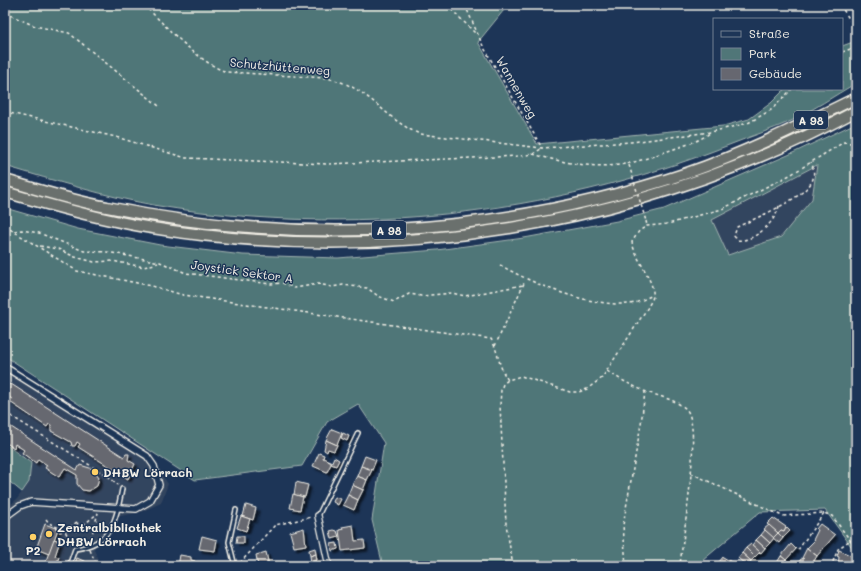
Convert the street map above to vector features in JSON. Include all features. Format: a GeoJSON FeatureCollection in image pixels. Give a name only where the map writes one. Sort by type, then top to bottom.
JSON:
{"type":"FeatureCollection","features":[{"type":"Feature","properties":{"kind":"highway","name":"A 98"},"geometry":{"type":"LineString","coordinates":[[5,180],[105,207],[151,216],[225,226],[310,231],[392,230],[465,224],[528,214],[609,196],[688,172],[767,142],[856,98]]}},
{"type":"Feature","properties":{"kind":"highway","name":"A 98"},"geometry":{"type":"LineString","coordinates":[[5,192],[100,218],[147,227],[220,237],[331,243],[390,242],[463,236],[531,226],[620,206],[693,183],[771,152],[856,111]]}},
{"type":"Feature","properties":{"kind":"street"},"geometry":{"type":"LineString","coordinates":[[5,367],[147,456],[154,466],[159,486],[150,501],[136,509],[31,502],[20,506],[5,518]]}},
{"type":"Feature","properties":{"kind":"street"},"geometry":{"type":"LineString","coordinates":[[318,516],[329,566]]}},
{"type":"Feature","properties":{"kind":"lane"},"geometry":{"type":"LineString","coordinates":[[318,516],[358,433]]}},
{"type":"Feature","properties":{"kind":"lane"},"geometry":{"type":"LineString","coordinates":[[69,566],[75,549],[89,547],[109,531],[116,520],[122,489]]}},
{"type":"Feature","properties":{"kind":"lane"},"geometry":{"type":"LineString","coordinates":[[236,510],[229,542],[236,566]]}},
{"type":"Feature","properties":{"kind":"path","name":"Schutzhüttenweg"},"geometry":{"type":"LineString","coordinates":[[144,5],[180,38],[218,69],[227,72],[326,78],[340,81],[359,90],[410,130],[420,134],[542,148],[595,146],[711,132]]}},
{"type":"Feature","properties":{"kind":"path"},"geometry":{"type":"LineString","coordinates":[[447,5],[477,34]]}},
{"type":"Feature","properties":{"kind":"path"},"geometry":{"type":"LineString","coordinates":[[465,5],[477,34]]}},
{"type":"Feature","properties":{"kind":"path"},"geometry":{"type":"LineString","coordinates":[[840,5],[856,29]]}},
{"type":"Feature","properties":{"kind":"path"},"geometry":{"type":"LineString","coordinates":[[5,13],[34,26],[68,33],[159,106]]}},
{"type":"Feature","properties":{"kind":"path","name":"Wannenweg"},"geometry":{"type":"LineString","coordinates":[[477,34],[542,148]]}},
{"type":"Feature","properties":{"kind":"path"},"geometry":{"type":"LineString","coordinates":[[843,52],[856,47]]}},
{"type":"Feature","properties":{"kind":"path"},"geometry":{"type":"LineString","coordinates":[[5,112],[116,138],[186,158],[326,164],[520,156],[533,154],[567,162],[606,165],[629,164],[677,148],[704,137],[711,132],[748,123],[771,110],[791,90]]}},
{"type":"Feature","properties":{"kind":"path"},"geometry":{"type":"LineString","coordinates":[[513,566],[506,524],[500,405],[501,390],[508,380],[521,376],[570,392],[579,392],[587,389],[602,378],[648,307],[653,295],[650,283],[633,252],[632,242],[639,231],[647,226],[668,224],[722,209],[748,198],[844,142],[856,144]]}},
{"type":"Feature","properties":{"kind":"path"},"geometry":{"type":"LineString","coordinates":[[533,154],[542,148]]}},
{"type":"Feature","properties":{"kind":"path"},"geometry":{"type":"LineString","coordinates":[[779,206],[778,212],[763,232],[742,241],[737,240],[734,236],[737,226],[779,206],[799,194],[812,183],[814,169],[811,162]]}},
{"type":"Feature","properties":{"kind":"path"},"geometry":{"type":"LineString","coordinates":[[629,164],[647,226]]}},
{"type":"Feature","properties":{"kind":"path"},"geometry":{"type":"LineString","coordinates":[[5,226],[77,271],[152,286],[183,296],[368,323],[481,336],[491,339],[495,346],[501,370],[508,380]]}},
{"type":"Feature","properties":{"kind":"path","name":"Joystick Sektor A"},"geometry":{"type":"LineString","coordinates":[[14,231],[21,230],[39,233],[84,252],[107,252],[160,262],[186,273],[271,284],[282,283],[295,288],[319,284],[332,287],[343,285],[367,288],[378,296],[394,302],[409,294],[421,296],[452,294],[465,296],[506,287],[523,285]]}},
{"type":"Feature","properties":{"kind":"path"},"geometry":{"type":"LineString","coordinates":[[38,246],[58,249],[75,257],[94,262],[112,261],[144,267],[160,262]]}},
{"type":"Feature","properties":{"kind":"path"},"geometry":{"type":"LineString","coordinates":[[500,265],[526,280],[599,302],[632,304],[653,295]]}},
{"type":"Feature","properties":{"kind":"path"},"geometry":{"type":"LineString","coordinates":[[495,346],[526,280]]}},
{"type":"Feature","properties":{"kind":"path"},"geometry":{"type":"LineString","coordinates":[[607,370],[645,391],[678,404],[687,410],[692,423],[691,473],[680,566]]}},
{"type":"Feature","properties":{"kind":"path"},"geometry":{"type":"LineString","coordinates":[[626,566],[623,525],[644,407],[645,391]]}},
{"type":"Feature","properties":{"kind":"path"},"geometry":{"type":"LineString","coordinates":[[10,416],[109,477],[122,489]]}},
{"type":"Feature","properties":{"kind":"path"},"geometry":{"type":"LineString","coordinates":[[691,473],[782,516],[824,513],[832,516],[856,548]]}},
{"type":"Feature","properties":{"kind":"path"},"geometry":{"type":"LineString","coordinates":[[97,566],[89,547],[100,506]]}},
{"type":"Feature","properties":{"kind":"path"},"geometry":{"type":"LineString","coordinates":[[59,532],[65,531],[78,521],[76,531],[98,513]]}},
{"type":"Feature","properties":{"kind":"path"},"geometry":{"type":"LineString","coordinates":[[798,550],[824,513]]}},
{"type":"Feature","properties":{"kind":"path"},"geometry":{"type":"LineString","coordinates":[[236,566],[275,525],[296,519],[318,516]]}},
{"type":"Feature","properties":{"kind":"path"},"geometry":{"type":"LineString","coordinates":[[46,519],[49,523],[65,531],[75,549]]}},
{"type":"Feature","properties":{"kind":"path"},"geometry":{"type":"LineString","coordinates":[[835,566],[832,564],[838,549],[850,540]]}},
{"type":"Feature","properties":{"kind":"shaded area"},"geometry":{"type":"Polygon","coordinates":[[[818,165],[812,199],[781,237],[728,255],[712,220],[818,165]]]}},
{"type":"Feature","properties":{"kind":"shaded area","name":"DHBW Lörrach"},"geometry":{"type":"Polygon","coordinates":[[[5,362],[154,463],[168,484],[161,503],[141,512],[111,518],[94,549],[100,566],[5,566],[5,510],[17,499],[29,482],[31,463],[5,444],[5,362]]]}},
{"type":"Feature","properties":{"kind":"green space"},"geometry":{"type":"Polygon","coordinates":[[[5,5],[508,5],[478,42],[537,144],[723,126],[749,119],[771,103],[784,90],[843,90],[843,46],[856,41],[856,83],[791,121],[661,169],[591,189],[520,204],[448,214],[376,219],[303,220],[231,215],[159,206],[120,198],[5,166],[5,5]]]}},
{"type":"Feature","properties":{"kind":"green space"},"geometry":{"type":"Polygon","coordinates":[[[856,123],[856,553],[825,510],[760,512],[696,566],[383,566],[372,520],[384,443],[358,404],[327,422],[302,466],[195,480],[5,356],[5,208],[78,229],[160,245],[243,255],[338,258],[437,250],[524,238],[617,221],[664,209],[795,152],[856,123]],[[817,165],[712,220],[728,255],[781,237],[812,199],[817,165]]]}},
{"type":"Feature","properties":{"kind":"green space"},"geometry":{"type":"Polygon","coordinates":[[[5,444],[31,463],[29,482],[22,492],[5,478],[5,444]]]}},
{"type":"Feature","properties":{"kind":"building"},"geometry":{"type":"Polygon","coordinates":[[[11,384],[124,457],[126,454],[129,454],[128,460],[135,464],[128,479],[118,473],[120,470],[117,468],[116,471],[78,447],[80,444],[77,442],[75,446],[72,446],[71,442],[51,431],[51,425],[49,424],[47,427],[10,402],[12,399],[9,397],[5,403],[5,386],[9,389],[8,385],[11,384]]]}},
{"type":"Feature","properties":{"kind":"building"},"geometry":{"type":"Polygon","coordinates":[[[5,423],[77,470],[80,465],[93,469],[99,477],[97,486],[89,491],[82,490],[77,484],[77,475],[65,468],[59,477],[45,468],[47,465],[38,459],[36,463],[22,453],[24,450],[15,444],[14,448],[5,442],[5,423]]]}},
{"type":"Feature","properties":{"kind":"building"},"geometry":{"type":"Polygon","coordinates":[[[332,429],[342,433],[337,445],[326,440],[332,429]]]}},
{"type":"Feature","properties":{"kind":"building"},"geometry":{"type":"Polygon","coordinates":[[[343,433],[349,436],[347,441],[341,438],[343,433]]]}},
{"type":"Feature","properties":{"kind":"building"},"geometry":{"type":"Polygon","coordinates":[[[326,440],[337,445],[334,451],[328,449],[327,452],[324,450],[326,440]]]}},
{"type":"Feature","properties":{"kind":"building"},"geometry":{"type":"Polygon","coordinates":[[[319,453],[324,455],[323,458],[332,462],[327,472],[313,466],[319,453]]]}},
{"type":"Feature","properties":{"kind":"building"},"geometry":{"type":"Polygon","coordinates":[[[365,456],[376,460],[372,470],[361,466],[365,456]]]}},
{"type":"Feature","properties":{"kind":"building"},"geometry":{"type":"Polygon","coordinates":[[[334,457],[339,460],[336,466],[331,464],[334,457]]]}},
{"type":"Feature","properties":{"kind":"building"},"geometry":{"type":"Polygon","coordinates":[[[361,466],[372,470],[367,480],[357,476],[361,466]]]}},
{"type":"Feature","properties":{"kind":"building"},"geometry":{"type":"Polygon","coordinates":[[[357,476],[367,480],[363,490],[352,485],[357,476]]]}},
{"type":"Feature","properties":{"kind":"building"},"geometry":{"type":"Polygon","coordinates":[[[296,482],[308,485],[305,497],[294,495],[296,482]]]}},
{"type":"Feature","properties":{"kind":"building"},"geometry":{"type":"Polygon","coordinates":[[[352,485],[363,490],[358,500],[348,495],[352,485]]]}},
{"type":"Feature","properties":{"kind":"building"},"geometry":{"type":"Polygon","coordinates":[[[293,494],[303,497],[300,510],[290,508],[293,494]]]}},
{"type":"Feature","properties":{"kind":"building"},"geometry":{"type":"Polygon","coordinates":[[[348,495],[358,500],[354,510],[343,505],[348,495]]]}},
{"type":"Feature","properties":{"kind":"building"},"geometry":{"type":"Polygon","coordinates":[[[335,497],[341,499],[338,505],[333,502],[335,497]]]}},
{"type":"Feature","properties":{"kind":"building"},"geometry":{"type":"Polygon","coordinates":[[[246,505],[256,508],[253,520],[241,516],[243,516],[246,505]]]}},
{"type":"Feature","properties":{"kind":"building"},"geometry":{"type":"Polygon","coordinates":[[[241,516],[250,519],[246,531],[237,528],[241,516]]]}},
{"type":"Feature","properties":{"kind":"building"},"geometry":{"type":"Polygon","coordinates":[[[773,518],[786,527],[784,531],[781,530],[778,533],[767,524],[773,518]]]}},
{"type":"Feature","properties":{"kind":"building"},"geometry":{"type":"Polygon","coordinates":[[[45,524],[58,529],[49,554],[36,549],[45,524]]]}},
{"type":"Feature","properties":{"kind":"building"},"geometry":{"type":"Polygon","coordinates":[[[820,524],[835,535],[817,556],[807,548],[814,541],[813,540],[818,530],[816,529],[820,524]]]}},
{"type":"Feature","properties":{"kind":"building"},"geometry":{"type":"Polygon","coordinates":[[[353,525],[355,541],[364,540],[365,548],[342,551],[339,530],[343,529],[342,527],[353,525]]]}},
{"type":"Feature","properties":{"kind":"building"},"geometry":{"type":"Polygon","coordinates":[[[769,525],[778,533],[773,538],[764,529],[769,525]]]}},
{"type":"Feature","properties":{"kind":"building"},"geometry":{"type":"Polygon","coordinates":[[[786,527],[790,531],[783,538],[778,533],[781,530],[784,531],[786,527]]]}},
{"type":"Feature","properties":{"kind":"building"},"geometry":{"type":"Polygon","coordinates":[[[304,528],[306,545],[294,547],[290,532],[304,528]]]}},
{"type":"Feature","properties":{"kind":"building"},"geometry":{"type":"Polygon","coordinates":[[[765,530],[774,538],[770,543],[761,535],[765,530]]]}},
{"type":"Feature","properties":{"kind":"building"},"geometry":{"type":"Polygon","coordinates":[[[330,531],[337,531],[339,537],[332,539],[330,531]]]}},
{"type":"Feature","properties":{"kind":"building"},"geometry":{"type":"Polygon","coordinates":[[[778,533],[783,538],[779,543],[773,538],[778,533]]]}},
{"type":"Feature","properties":{"kind":"building"},"geometry":{"type":"Polygon","coordinates":[[[761,535],[770,543],[765,548],[756,540],[761,535]]]}},
{"type":"Feature","properties":{"kind":"building"},"geometry":{"type":"Polygon","coordinates":[[[202,536],[217,540],[215,551],[199,549],[202,536]]]}},
{"type":"Feature","properties":{"kind":"building"},"geometry":{"type":"Polygon","coordinates":[[[237,536],[244,536],[244,543],[236,543],[237,536]]]}},
{"type":"Feature","properties":{"kind":"building"},"geometry":{"type":"Polygon","coordinates":[[[54,539],[60,541],[55,556],[59,557],[56,566],[44,566],[54,539]]]}},
{"type":"Feature","properties":{"kind":"building"},"geometry":{"type":"Polygon","coordinates":[[[756,540],[765,548],[761,553],[752,545],[756,540]]]}},
{"type":"Feature","properties":{"kind":"building"},"geometry":{"type":"Polygon","coordinates":[[[337,543],[338,549],[332,551],[331,544],[337,543]]]}},
{"type":"Feature","properties":{"kind":"building"},"geometry":{"type":"Polygon","coordinates":[[[751,544],[760,552],[755,557],[746,548],[751,544]]]}},
{"type":"Feature","properties":{"kind":"building"},"geometry":{"type":"Polygon","coordinates":[[[791,544],[796,549],[786,560],[781,556],[791,544]]]}},
{"type":"Feature","properties":{"kind":"building"},"geometry":{"type":"Polygon","coordinates":[[[315,548],[316,554],[310,556],[309,550],[315,548]]]}},
{"type":"Feature","properties":{"kind":"building"},"geometry":{"type":"Polygon","coordinates":[[[746,548],[755,557],[751,561],[742,553],[746,548]]]}},
{"type":"Feature","properties":{"kind":"building"},"geometry":{"type":"Polygon","coordinates":[[[807,548],[817,556],[811,566],[798,566],[801,559],[804,559],[802,558],[807,548]]]}},
{"type":"Feature","properties":{"kind":"building"},"geometry":{"type":"Polygon","coordinates":[[[839,550],[852,556],[851,558],[856,560],[854,565],[838,566],[839,557],[837,556],[839,550]]]}},
{"type":"Feature","properties":{"kind":"building"},"geometry":{"type":"Polygon","coordinates":[[[266,552],[269,566],[258,566],[256,555],[266,552]]]}},
{"type":"Feature","properties":{"kind":"building"},"geometry":{"type":"Polygon","coordinates":[[[742,553],[751,561],[747,566],[738,558],[742,553]]]}},
{"type":"Feature","properties":{"kind":"building"},"geometry":{"type":"Polygon","coordinates":[[[316,554],[317,560],[311,562],[310,556],[316,554]]]}},
{"type":"Feature","properties":{"kind":"building"},"geometry":{"type":"Polygon","coordinates":[[[180,555],[191,557],[191,560],[195,561],[194,564],[178,566],[180,555]]]}},
{"type":"Feature","properties":{"kind":"building"},"geometry":{"type":"Polygon","coordinates":[[[781,556],[786,560],[782,566],[775,566],[781,556]]]}},
{"type":"Feature","properties":{"kind":"building"},"geometry":{"type":"Polygon","coordinates":[[[723,557],[733,563],[731,566],[725,566],[719,562],[723,557]]]}},
{"type":"Feature","properties":{"kind":"building"},"geometry":{"type":"Polygon","coordinates":[[[77,558],[86,562],[85,566],[74,566],[77,558]]]}},
{"type":"Feature","properties":{"kind":"place","name":"DHBW Lörrach"},"geometry":{"type":"Point","coordinates":[95,472]}},
{"type":"Feature","properties":{"kind":"place","name":"Zentralbibliothek DHBW Lörrach"},"geometry":{"type":"Point","coordinates":[49,534]}},
{"type":"Feature","properties":{"kind":"place","name":"P2"},"geometry":{"type":"Point","coordinates":[33,537]}}]}
